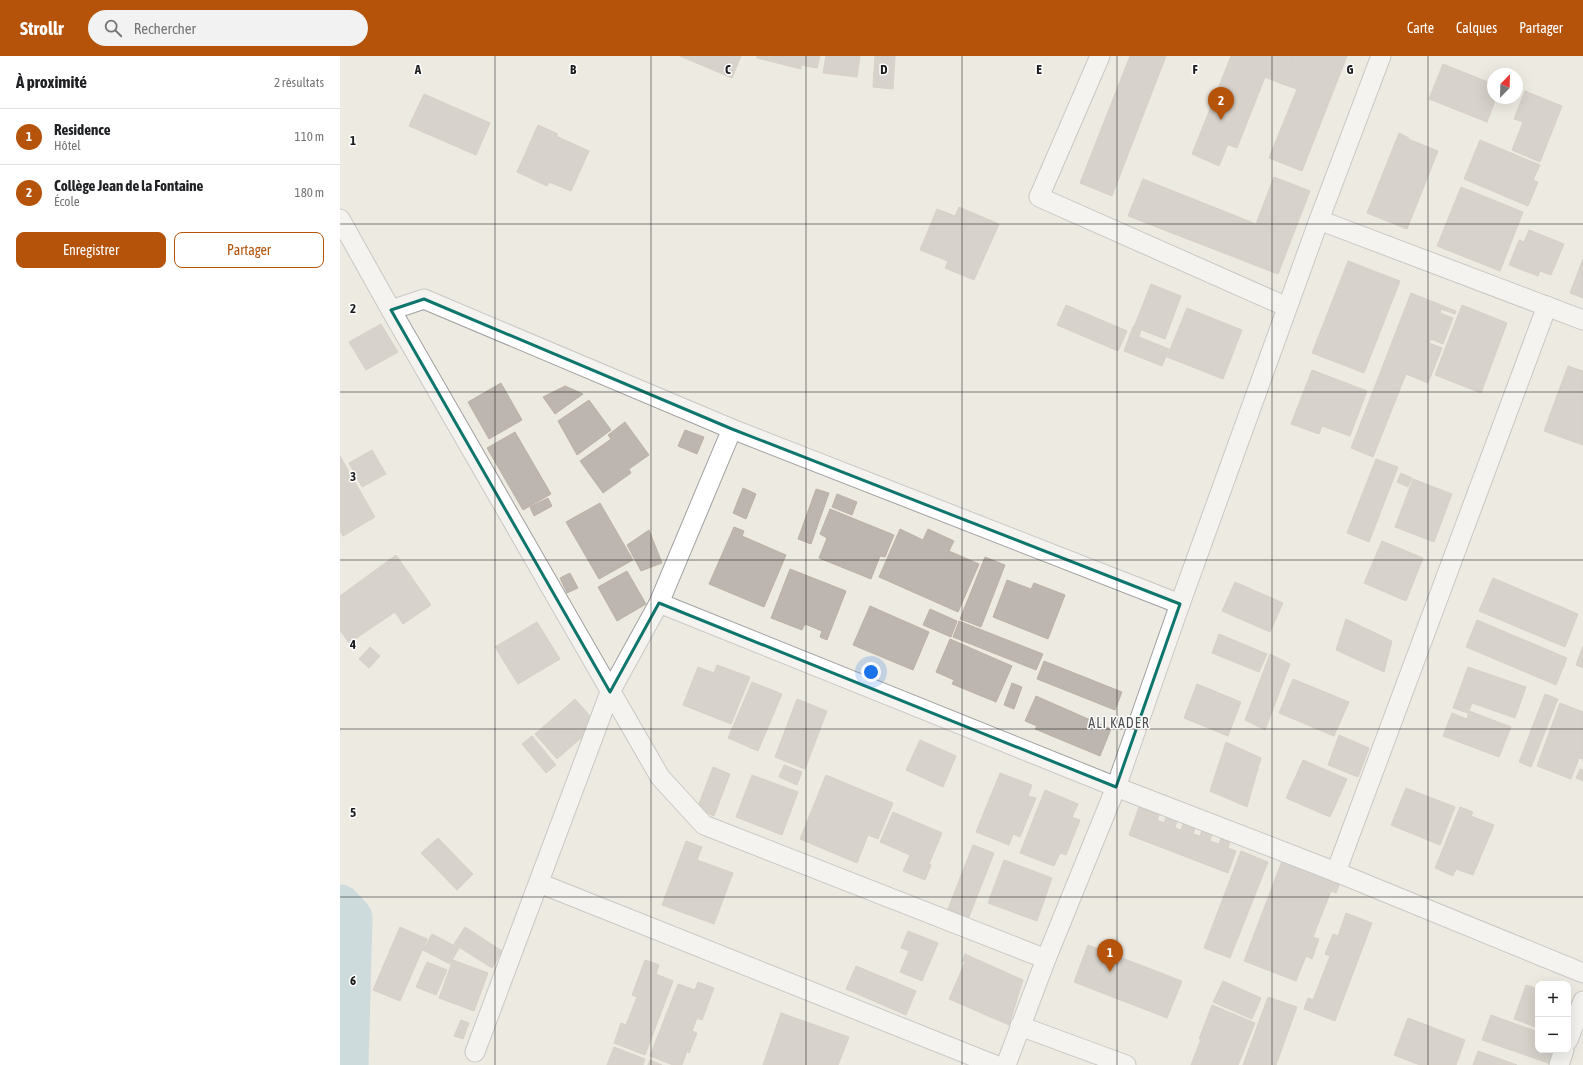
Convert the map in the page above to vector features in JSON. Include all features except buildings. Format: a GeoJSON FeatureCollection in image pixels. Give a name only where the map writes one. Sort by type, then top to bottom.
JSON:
{"type":"FeatureCollection","features":[{"type":"Feature","properties":{"kind":"street"},"geometry":{"type":"LineString","coordinates":[[1100,56],[1039,198],[1287,308]]}},
{"type":"Feature","properties":{"kind":"street"},"geometry":{"type":"LineString","coordinates":[[1006,1065],[1046,958],[1116,787],[1180,604],[1287,308],[1381,56]]}},
{"type":"Feature","properties":{"kind":"street"},"geometry":{"type":"LineString","coordinates":[[340,219],[390,310],[660,777],[704,825],[1046,958]]}},
{"type":"Feature","properties":{"kind":"street"},"geometry":{"type":"LineString","coordinates":[[1319,220],[1583,320]]}},
{"type":"Feature","properties":{"kind":"street"},"geometry":{"type":"LineString","coordinates":[[390,310],[424,299],[732,429],[1180,604]]}},
{"type":"Feature","properties":{"kind":"street"},"geometry":{"type":"LineString","coordinates":[[1336,872],[1547,306]]}},
{"type":"Feature","properties":{"kind":"street"},"geometry":{"type":"LineString","coordinates":[[476,1052],[610,692],[659,602],[732,429]]}},
{"type":"Feature","properties":{"kind":"street"},"geometry":{"type":"LineString","coordinates":[[659,602],[1116,787],[1336,872],[1583,973]]}},
{"type":"Feature","properties":{"kind":"street"},"geometry":{"type":"LineString","coordinates":[[540,883],[995,1065]]}},
{"type":"Feature","properties":{"kind":"street"},"geometry":{"type":"LineString","coordinates":[[1571,1032],[1583,1001]]}},
{"type":"Feature","properties":{"kind":"street"},"geometry":{"type":"LineString","coordinates":[[1020,1026],[1126,1065]]}},
{"type":"Feature","properties":{"kind":"street"},"geometry":{"type":"LineString","coordinates":[[1559,1065],[1563,1053]]}},
{"type":"Feature","properties":{"kind":"highlighted area"},"geometry":{"type":"Polygon","coordinates":[[[424,299],[732,429],[1180,604],[1116,787],[659,603],[610,692],[391,310],[424,299]]]}},
{"type":"Feature","properties":{"kind":"waterway"},"geometry":{"type":"LineString","coordinates":[[340,906],[351,918],[347,1065]]}},
{"type":"Feature","properties":{"kind":"place","name":"Collège Jean de la Fontaine"},"geometry":{"type":"Point","coordinates":[1221,120]}},
{"type":"Feature","properties":{"kind":"place","name":"Residence"},"geometry":{"type":"Point","coordinates":[1110,972]}},
{"type":"Feature","properties":{"kind":"district","name":"ALI KADER"},"geometry":{"type":"Point","coordinates":[1119,723]}}]}
